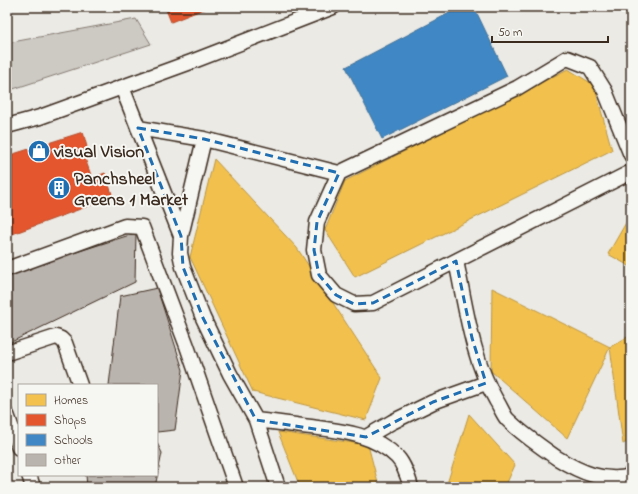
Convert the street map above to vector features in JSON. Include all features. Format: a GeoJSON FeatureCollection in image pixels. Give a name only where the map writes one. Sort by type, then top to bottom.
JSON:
{"type":"FeatureCollection","features":[{"type":"Feature","properties":{"kind":"street"},"geometry":{"type":"LineString","coordinates":[[7,126],[40,117],[191,62],[333,7]]}},
{"type":"Feature","properties":{"kind":"street"},"geometry":{"type":"LineString","coordinates":[[138,128],[204,139],[339,173],[517,88],[567,58],[590,67],[605,91],[631,155]]}},
{"type":"Feature","properties":{"kind":"street"},"geometry":{"type":"LineString","coordinates":[[122,87],[181,236]]}},
{"type":"Feature","properties":{"kind":"street"},"geometry":{"type":"LineString","coordinates":[[204,139],[181,236],[180,253],[203,318],[230,374],[256,420],[278,487]]}},
{"type":"Feature","properties":{"kind":"street"},"geometry":{"type":"LineString","coordinates":[[339,173],[317,222],[314,250],[319,275],[336,295],[354,304],[372,303],[631,172]]}},
{"type":"Feature","properties":{"kind":"street"},"geometry":{"type":"LineString","coordinates":[[7,269],[125,226],[142,227],[187,346],[236,487]]}},
{"type":"Feature","properties":{"kind":"street"},"geometry":{"type":"LineString","coordinates":[[456,261],[472,338],[486,383],[506,418],[536,444],[574,469],[596,476],[623,478],[631,476]]}},
{"type":"Feature","properties":{"kind":"street"},"geometry":{"type":"LineString","coordinates":[[7,353],[56,337],[61,339],[65,343],[80,384]]}},
{"type":"Feature","properties":{"kind":"street"},"geometry":{"type":"LineString","coordinates":[[366,437],[392,422],[433,402],[486,383]]}},
{"type":"Feature","properties":{"kind":"street"},"geometry":{"type":"LineString","coordinates":[[7,415],[18,445]]}},
{"type":"Feature","properties":{"kind":"street"},"geometry":{"type":"LineString","coordinates":[[256,420],[347,432],[366,437],[384,445],[398,458],[411,487]]}},
{"type":"Feature","properties":{"kind":"street"},"geometry":{"type":"LineString","coordinates":[[29,476],[33,487]]}},
{"type":"Feature","properties":{"kind":"highlighted area"},"geometry":{"type":"Polygon","coordinates":[[[138,128],[204,139],[339,173],[317,222],[314,250],[319,275],[336,295],[354,304],[373,303],[456,261],[472,338],[486,383],[433,402],[366,437],[256,420],[203,318],[183,267],[181,236],[138,128]]]}},
{"type":"Feature","properties":{"kind":"shaded area"},"geometry":{"type":"Polygon","coordinates":[[[136,19],[151,44],[7,91],[7,43],[136,19]]]}},
{"type":"Feature","properties":{"kind":"building: Homes"},"geometry":{"type":"Polygon","coordinates":[[[568,69],[594,85],[612,150],[355,277],[325,230],[345,181],[568,69]]]}},
{"type":"Feature","properties":{"kind":"building: Homes"},"geometry":{"type":"Polygon","coordinates":[[[214,159],[297,248],[382,378],[366,420],[253,392],[190,257],[214,159]]]}},
{"type":"Feature","properties":{"kind":"building: Homes"},"geometry":{"type":"Polygon","coordinates":[[[631,214],[631,267],[608,254],[631,214]]]}},
{"type":"Feature","properties":{"kind":"building: Homes"},"geometry":{"type":"Polygon","coordinates":[[[492,288],[610,347],[567,438],[491,371],[492,288]]]}},
{"type":"Feature","properties":{"kind":"building: Homes"},"geometry":{"type":"Polygon","coordinates":[[[631,335],[631,440],[623,444],[610,347],[631,335]]]}},
{"type":"Feature","properties":{"kind":"building: Homes"},"geometry":{"type":"Polygon","coordinates":[[[469,414],[515,465],[505,487],[446,487],[469,414]]]}},
{"type":"Feature","properties":{"kind":"building: Homes"},"geometry":{"type":"Polygon","coordinates":[[[278,432],[368,445],[379,487],[300,487],[278,432]]]}},
{"type":"Feature","properties":{"kind":"building: Shops"},"geometry":{"type":"Polygon","coordinates":[[[165,7],[209,7],[171,22],[165,7]]]}},
{"type":"Feature","properties":{"kind":"building: Shops","name":"Panchsheel Greens 1 Market"},"geometry":{"type":"Polygon","coordinates":[[[83,132],[87,147],[83,153],[92,178],[105,173],[113,197],[7,236],[7,156],[83,132]]]}},
{"type":"Feature","properties":{"kind":"building: Schools"},"geometry":{"type":"Polygon","coordinates":[[[461,7],[474,7],[507,76],[382,139],[346,67],[461,7]]]}},
{"type":"Feature","properties":{"kind":"building: Other"},"geometry":{"type":"Polygon","coordinates":[[[136,233],[135,282],[7,344],[7,274],[136,233]]]}},
{"type":"Feature","properties":{"kind":"building: Other"},"geometry":{"type":"Polygon","coordinates":[[[157,288],[183,370],[175,430],[158,432],[158,384],[109,384],[120,296],[157,288]]]}},
{"type":"Feature","properties":{"kind":"building: Other"},"geometry":{"type":"Polygon","coordinates":[[[158,445],[162,453],[158,472],[158,445]]]}},
{"type":"Feature","properties":{"kind":"building: Other"},"geometry":{"type":"Polygon","coordinates":[[[86,476],[157,476],[155,487],[87,487],[86,476]]]}},
{"type":"Feature","properties":{"kind":"place","name":"visual Vision"},"geometry":{"type":"Point","coordinates":[39,151]}},
{"type":"Feature","properties":{"kind":"place","name":"Panchsheel Greens 1 Market"},"geometry":{"type":"Point","coordinates":[59,188]}}]}
